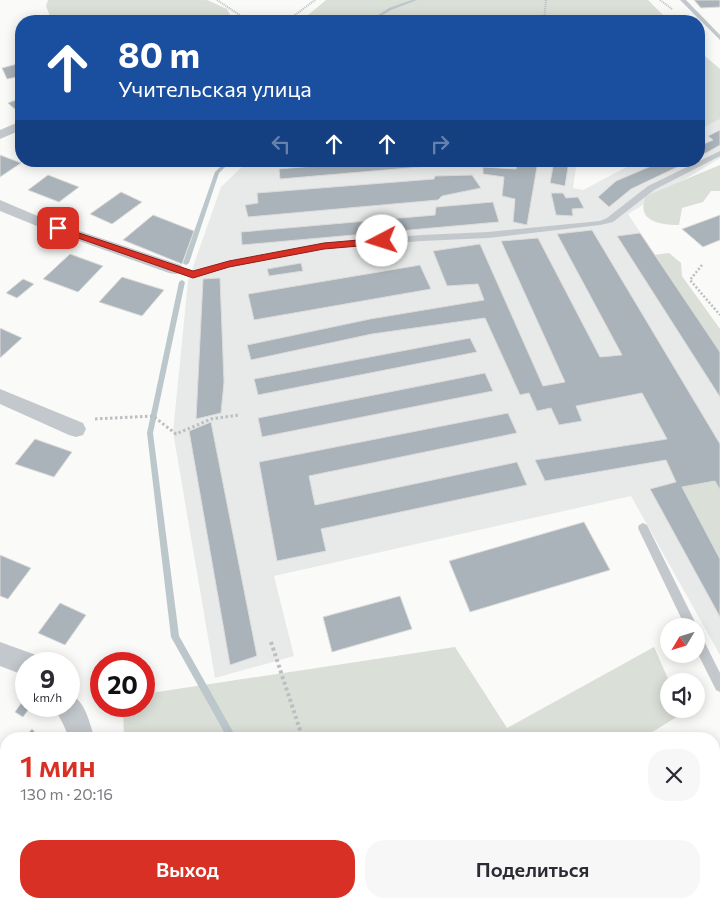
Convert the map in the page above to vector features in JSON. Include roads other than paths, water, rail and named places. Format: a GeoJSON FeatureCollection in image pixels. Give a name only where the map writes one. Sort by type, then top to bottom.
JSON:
{"type":"FeatureCollection","features":[{"type":"Feature","properties":{"kind":"street"},"geometry":{"type":"LineString","coordinates":[[0,136],[15,128]]}},
{"type":"Feature","properties":{"kind":"street"},"geometry":{"type":"LineString","coordinates":[[0,205],[42,223],[175,269]]}},
{"type":"Feature","properties":{"kind":"street"},"geometry":{"type":"LineString","coordinates":[[0,396],[76,429]]}},
{"type":"Feature","properties":{"kind":"street"},"geometry":{"type":"LineString","coordinates":[[0,654],[15,660]]}},
{"type":"Feature","properties":{"kind":"street"},"geometry":{"type":"LineString","coordinates":[[73,717],[79,732]]}},
{"type":"Feature","properties":{"kind":"lane"},"geometry":{"type":"LineString","coordinates":[[683,0],[698,15]]}},
{"type":"Feature","properties":{"kind":"lane"},"geometry":{"type":"LineString","coordinates":[[705,23],[720,38]]}},
{"type":"Feature","properties":{"kind":"lane"},"geometry":{"type":"LineString","coordinates":[[705,160],[720,152]]}},
{"type":"Feature","properties":{"kind":"lane"},"geometry":{"type":"LineString","coordinates":[[175,269],[193,275],[229,264],[324,246],[488,235],[600,223],[610,220],[651,188],[691,167]]}},
{"type":"Feature","properties":{"kind":"lane"},"geometry":{"type":"LineString","coordinates":[[643,528],[687,618]]}},
{"type":"Feature","properties":{"kind":"lane"},"geometry":{"type":"LineString","coordinates":[[705,655],[720,686]]}},
{"type":"Feature","properties":{"kind":"waterway"},"geometry":{"type":"LineString","coordinates":[[380,15],[390,9],[415,0]]}},
{"type":"Feature","properties":{"kind":"waterway"},"geometry":{"type":"LineString","coordinates":[[186,263],[217,172],[222,167]]}},
{"type":"Feature","properties":{"kind":"waterway"},"geometry":{"type":"LineString","coordinates":[[182,282],[150,433],[175,637],[229,732]]}}]}
